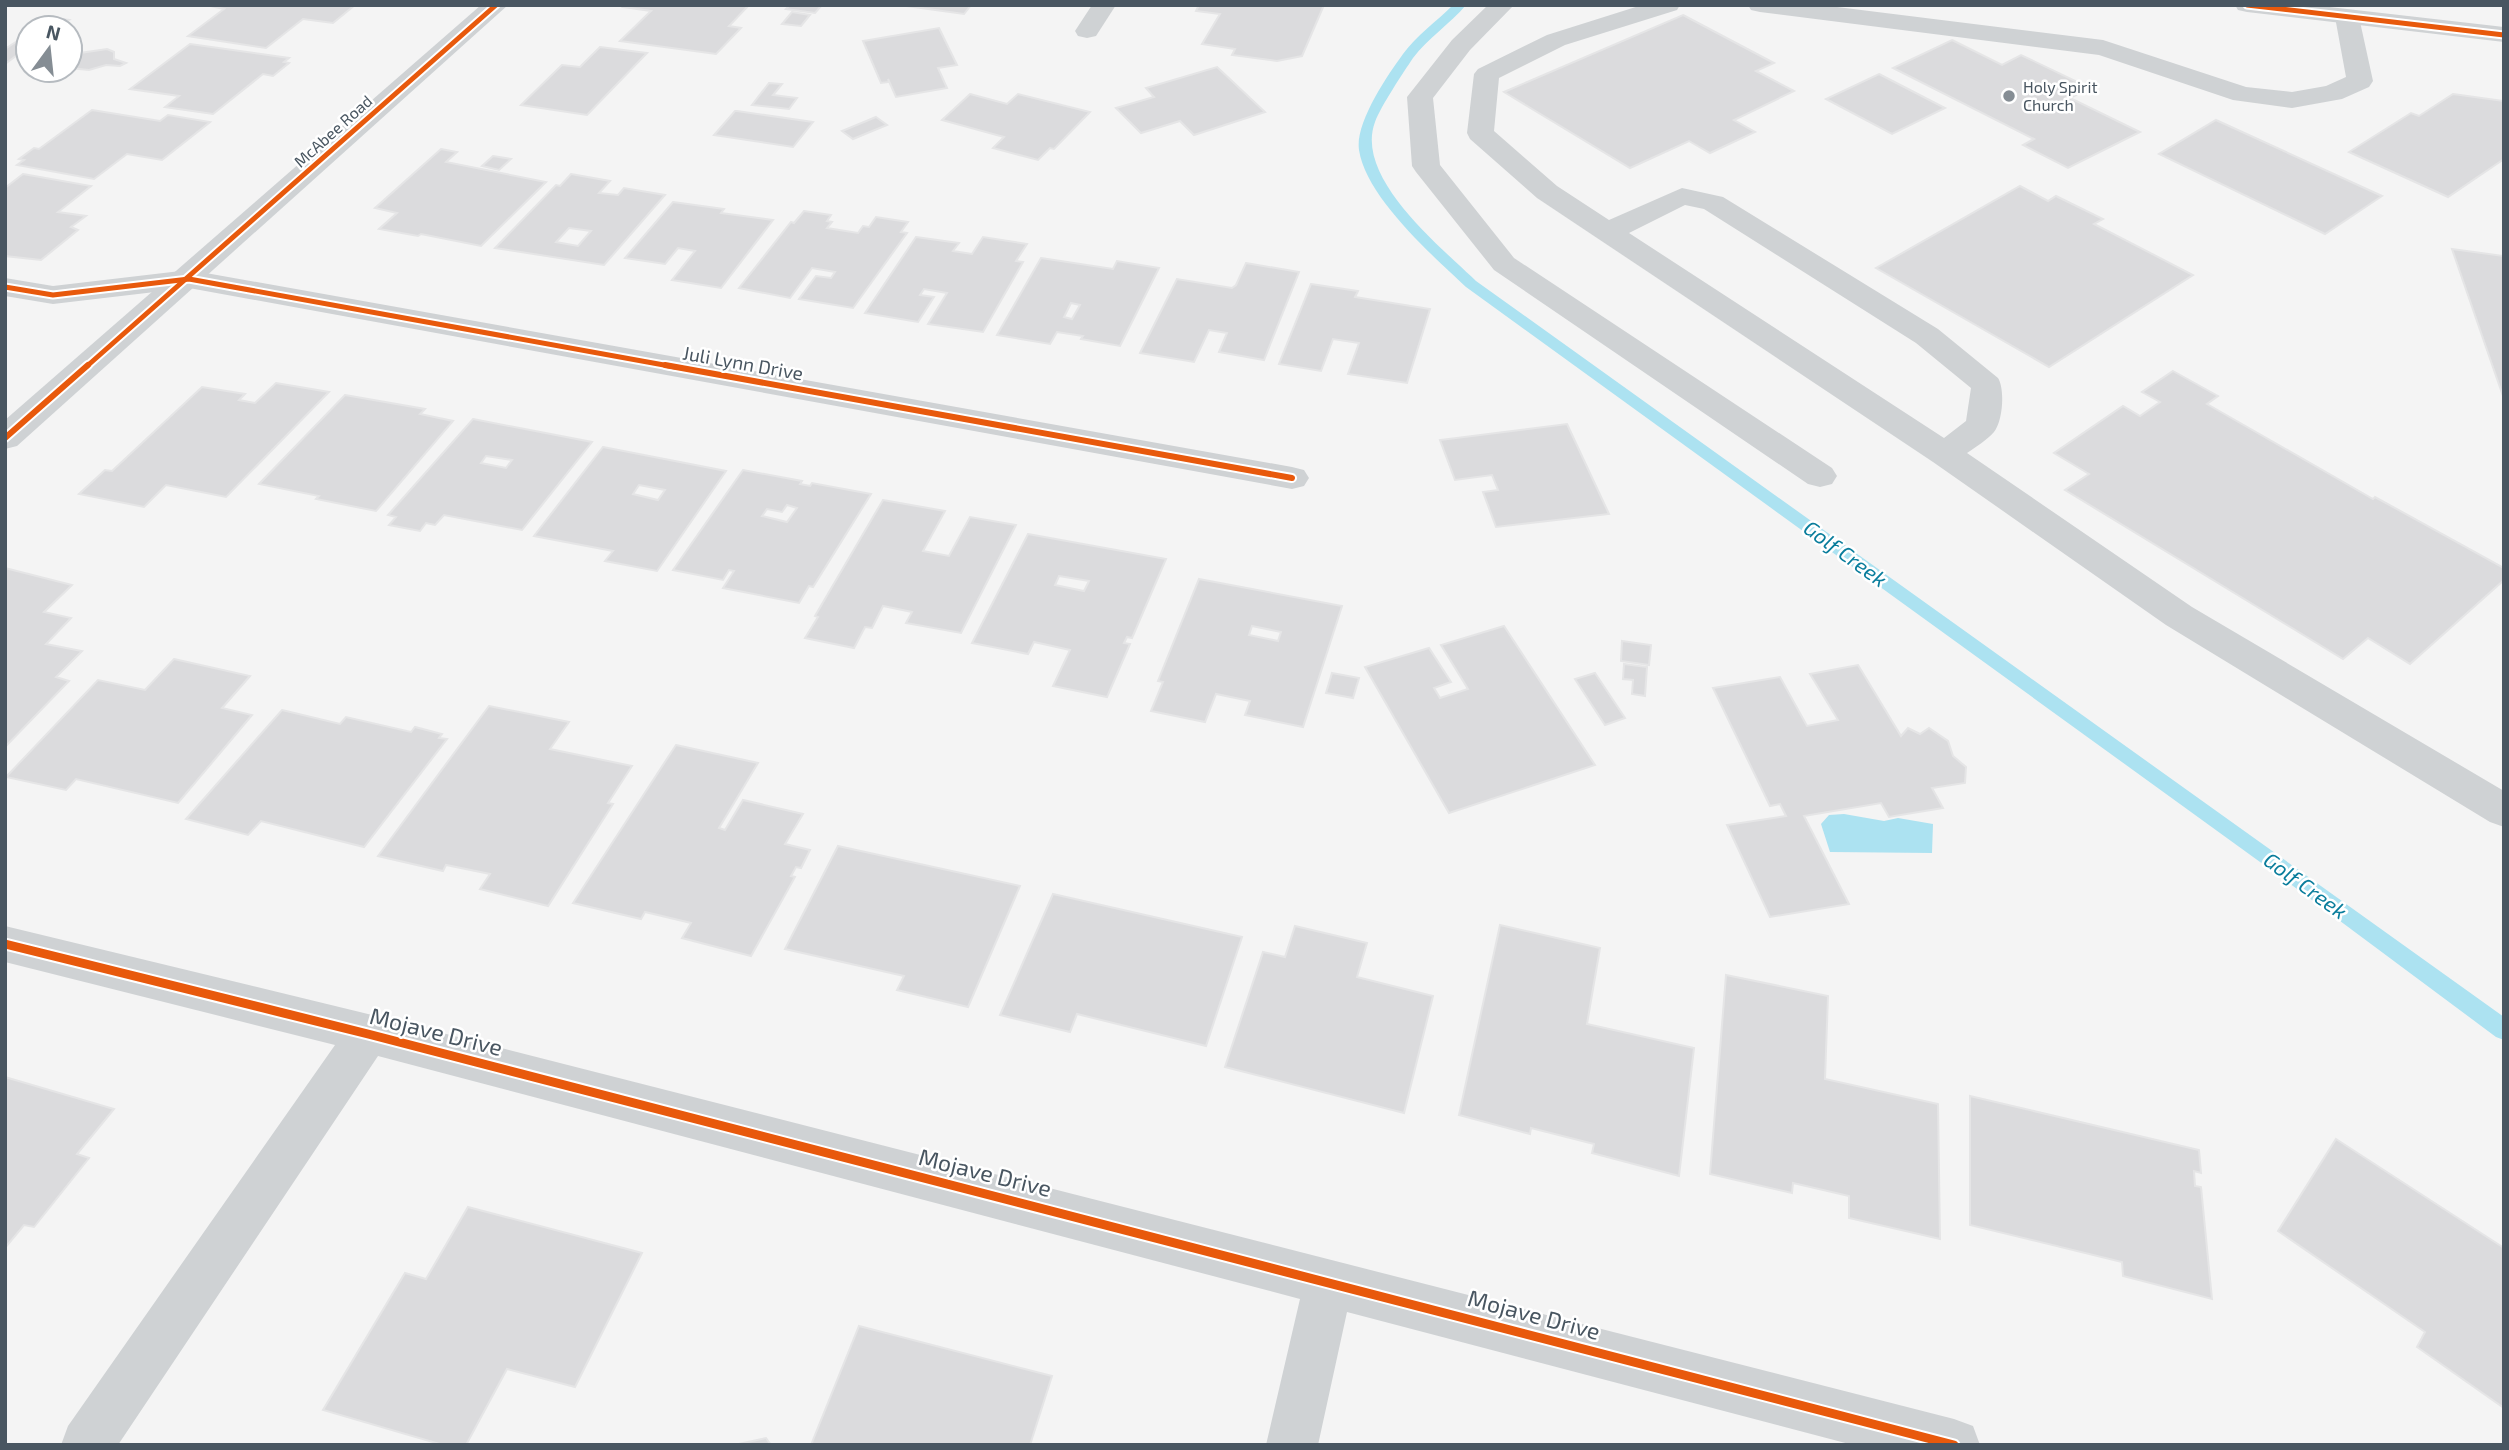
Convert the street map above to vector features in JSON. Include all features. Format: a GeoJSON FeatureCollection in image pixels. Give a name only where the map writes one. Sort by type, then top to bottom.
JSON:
{"type":"FeatureCollection","features":[{"type":"Feature","properties":{"kind":"street","name":"McAbee Road"},"geometry":{"type":"LineString","coordinates":[[5,438],[189,279],[496,5]]}},
{"type":"Feature","properties":{"kind":"street"},"geometry":{"type":"LineString","coordinates":[[1087,31],[1104,5]]}},
{"type":"Feature","properties":{"kind":"street"},"geometry":{"type":"LineString","coordinates":[[1502,5],[1461,45],[1420,97],[1426,166],[1504,264],[1820,476]]}},
{"type":"Feature","properties":{"kind":"street"},"geometry":{"type":"LineString","coordinates":[[1668,5],[1556,40],[1487,74],[1480,133],[1547,192],[1945,454],[2179,616],[2504,811]]}},
{"type":"Feature","properties":{"kind":"street"},"geometry":{"type":"LineString","coordinates":[[1760,5],[2103,48],[2242,94],[2292,100],[2333,93],[2360,81],[2347,17]]}},
{"type":"Feature","properties":{"kind":"street"},"geometry":{"type":"LineString","coordinates":[[2247,5],[2504,35]]}},
{"type":"Feature","properties":{"kind":"street"},"geometry":{"type":"LineString","coordinates":[[1608,232],[1682,196],[1713,203],[1927,336],[1987,385],[1982,425],[1945,454]]}},
{"type":"Feature","properties":{"kind":"street"},"geometry":{"type":"LineString","coordinates":[[5,287],[53,295],[189,279]]}},
{"type":"Feature","properties":{"kind":"street","name":"Juli Lynn Drive"},"geometry":{"type":"LineString","coordinates":[[189,279],[1292,478]]}},
{"type":"Feature","properties":{"kind":"street","name":"Mojave Drive"},"geometry":{"type":"LineString","coordinates":[[5,944],[368,1034],[1954,1445]]}},
{"type":"Feature","properties":{"kind":"street","name":"Mojave Drive"},"geometry":{"type":"LineString","coordinates":[[87,1445],[368,1034]]}},
{"type":"Feature","properties":{"kind":"street"},"geometry":{"type":"LineString","coordinates":[[1292,1445],[1329,1282]]}},
{"type":"Feature","properties":{"kind":"water"},"geometry":{"type":"Polygon","coordinates":[[[1844,814],[1884,821],[1898,818],[1933,824],[1932,853],[1830,852],[1821,824],[1829,815],[1844,814]]]}},
{"type":"Feature","properties":{"kind":"building"},"geometry":{"type":"Polygon","coordinates":[[[206,5],[355,5],[333,23],[303,19],[266,48],[188,36],[224,9],[206,5]]]}},
{"type":"Feature","properties":{"kind":"building"},"geometry":{"type":"Polygon","coordinates":[[[749,5],[729,26],[741,28],[716,54],[620,41],[651,11],[623,7],[749,5]]]}},
{"type":"Feature","properties":{"kind":"building"},"geometry":{"type":"Polygon","coordinates":[[[790,5],[822,5],[815,13],[786,9],[790,5]]]}},
{"type":"Feature","properties":{"kind":"building"},"geometry":{"type":"Polygon","coordinates":[[[899,5],[971,5],[964,14],[899,5]]]}},
{"type":"Feature","properties":{"kind":"building"},"geometry":{"type":"Polygon","coordinates":[[[1199,5],[1324,5],[1302,56],[1277,61],[1232,55],[1235,49],[1202,44],[1220,14],[1196,11],[1199,5]]]}},
{"type":"Feature","properties":{"kind":"building"},"geometry":{"type":"Polygon","coordinates":[[[792,12],[810,15],[801,26],[782,24],[792,12]]]}},
{"type":"Feature","properties":{"kind":"building"},"geometry":{"type":"Polygon","coordinates":[[[1683,15],[1774,63],[1756,71],[1794,91],[1734,120],[1755,132],[1710,153],[1689,141],[1630,168],[1504,92],[1683,15]]]}},
{"type":"Feature","properties":{"kind":"building"},"geometry":{"type":"Polygon","coordinates":[[[939,28],[957,65],[938,68],[947,88],[896,97],[888,79],[889,82],[881,83],[863,41],[939,28]]]}},
{"type":"Feature","properties":{"kind":"building"},"geometry":{"type":"Polygon","coordinates":[[[1952,40],[2002,65],[2021,55],[2090,88],[2070,98],[2140,132],[2068,168],[2023,145],[2034,139],[1893,68],[1952,40]]]}},
{"type":"Feature","properties":{"kind":"building"},"geometry":{"type":"Polygon","coordinates":[[[14,43],[14,57],[5,64],[5,49],[14,43]]]}},
{"type":"Feature","properties":{"kind":"building"},"geometry":{"type":"Polygon","coordinates":[[[190,44],[289,58],[284,62],[289,63],[273,76],[263,74],[213,114],[165,107],[179,96],[130,89],[190,44]]]}},
{"type":"Feature","properties":{"kind":"building"},"geometry":{"type":"Polygon","coordinates":[[[600,47],[647,53],[587,115],[521,105],[562,65],[580,67],[600,47]]]}},
{"type":"Feature","properties":{"kind":"building"},"geometry":{"type":"Polygon","coordinates":[[[107,49],[114,52],[114,59],[126,63],[84,69],[84,52],[107,49]]]}},
{"type":"Feature","properties":{"kind":"building"},"geometry":{"type":"Polygon","coordinates":[[[1217,67],[1265,112],[1194,135],[1180,121],[1141,133],[1116,108],[1154,97],[1146,88],[1217,67]]]}},
{"type":"Feature","properties":{"kind":"building"},"geometry":{"type":"Polygon","coordinates":[[[1879,74],[1945,108],[1892,134],[1826,99],[1879,74]]]}},
{"type":"Feature","properties":{"kind":"building"},"geometry":{"type":"Polygon","coordinates":[[[769,83],[782,84],[773,95],[797,98],[789,109],[752,105],[769,83]]]}},
{"type":"Feature","properties":{"kind":"building"},"geometry":{"type":"Polygon","coordinates":[[[970,94],[1007,104],[1018,94],[1090,112],[1054,149],[1050,148],[1038,160],[993,148],[1004,137],[942,120],[970,94]]]}},
{"type":"Feature","properties":{"kind":"building"},"geometry":{"type":"Polygon","coordinates":[[[2453,94],[2504,101],[2504,159],[2448,197],[2349,152],[2411,113],[2419,116],[2453,94]]]}},
{"type":"Feature","properties":{"kind":"building"},"geometry":{"type":"Polygon","coordinates":[[[92,110],[160,121],[168,115],[210,122],[162,160],[127,154],[94,179],[17,165],[24,160],[19,159],[34,148],[39,149],[92,110]]]}},
{"type":"Feature","properties":{"kind":"building"},"geometry":{"type":"Polygon","coordinates":[[[735,111],[813,122],[793,147],[714,135],[735,111]]]}},
{"type":"Feature","properties":{"kind":"building"},"geometry":{"type":"Polygon","coordinates":[[[876,117],[887,125],[853,139],[842,131],[876,117]]]}},
{"type":"Feature","properties":{"kind":"building"},"geometry":{"type":"Polygon","coordinates":[[[2216,120],[2382,196],[2325,234],[2159,154],[2216,120]]]}},
{"type":"Feature","properties":{"kind":"building"},"geometry":{"type":"Polygon","coordinates":[[[441,149],[457,152],[446,162],[546,182],[481,246],[379,229],[397,213],[375,208],[441,149]]]}},
{"type":"Feature","properties":{"kind":"building"},"geometry":{"type":"Polygon","coordinates":[[[493,156],[511,159],[499,170],[482,166],[493,156]]]}},
{"type":"Feature","properties":{"kind":"building"},"geometry":{"type":"Polygon","coordinates":[[[23,174],[91,186],[58,212],[86,216],[71,227],[78,230],[41,260],[5,256],[5,188],[23,174]]]}},
{"type":"Feature","properties":{"kind":"building"},"geometry":{"type":"Polygon","coordinates":[[[571,174],[610,181],[599,193],[618,195],[624,188],[665,195],[604,265],[495,248],[556,185],[560,186],[571,174]],[[569,228],[556,242],[578,246],[591,231],[569,228]]]}},
{"type":"Feature","properties":{"kind":"building"},"geometry":{"type":"Polygon","coordinates":[[[2020,186],[2048,201],[2056,196],[2103,219],[2094,224],[2193,275],[2049,367],[1876,268],[2020,186]]]}},
{"type":"Feature","properties":{"kind":"building"},"geometry":{"type":"Polygon","coordinates":[[[673,202],[724,209],[721,213],[773,220],[721,288],[672,280],[695,251],[678,248],[665,264],[625,258],[673,202]]]}},
{"type":"Feature","properties":{"kind":"building"},"geometry":{"type":"Polygon","coordinates":[[[804,211],[831,215],[827,221],[832,222],[827,228],[858,233],[863,226],[869,227],[876,217],[908,222],[901,232],[907,233],[853,308],[799,299],[816,276],[831,278],[835,272],[812,268],[790,298],[739,288],[791,222],[794,223],[804,211]]]}},
{"type":"Feature","properties":{"kind":"building"},"geometry":{"type":"Polygon","coordinates":[[[916,237],[959,243],[953,251],[972,254],[983,237],[1027,244],[1016,261],[1023,262],[983,332],[928,324],[947,293],[924,289],[920,295],[934,297],[918,322],[865,313],[916,237]]]}},
{"type":"Feature","properties":{"kind":"building"},"geometry":{"type":"Polygon","coordinates":[[[2452,249],[2504,256],[2504,399],[2452,249]]]}},
{"type":"Feature","properties":{"kind":"building"},"geometry":{"type":"Polygon","coordinates":[[[1041,258],[1113,269],[1117,261],[1159,268],[1120,346],[1057,332],[1050,344],[997,335],[1041,258]],[[1071,303],[1064,317],[1072,319],[1080,305],[1071,303]]]}},
{"type":"Feature","properties":{"kind":"building"},"geometry":{"type":"Polygon","coordinates":[[[1246,263],[1299,272],[1264,360],[1219,352],[1227,333],[1209,330],[1194,362],[1140,353],[1177,279],[1232,288],[1246,263]]]}},
{"type":"Feature","properties":{"kind":"building"},"geometry":{"type":"Polygon","coordinates":[[[1311,284],[1358,291],[1355,297],[1430,309],[1407,383],[1348,374],[1359,343],[1333,339],[1321,371],[1279,364],[1311,284]]]}},
{"type":"Feature","properties":{"kind":"building"},"geometry":{"type":"Polygon","coordinates":[[[2173,371],[2218,396],[2207,404],[2373,499],[2375,497],[2504,568],[2504,580],[2410,664],[2368,638],[2343,659],[2065,490],[2089,474],[2054,453],[2123,406],[2140,416],[2160,402],[2142,392],[2173,371]]]}},
{"type":"Feature","properties":{"kind":"building"},"geometry":{"type":"Polygon","coordinates":[[[276,383],[329,392],[226,497],[166,485],[144,507],[79,494],[105,470],[112,471],[202,387],[245,394],[239,400],[255,403],[276,383]]]}},
{"type":"Feature","properties":{"kind":"building"},"geometry":{"type":"Polygon","coordinates":[[[345,395],[425,409],[420,414],[453,421],[376,511],[259,484],[345,395]]]}},
{"type":"Feature","properties":{"kind":"building"},"geometry":{"type":"Polygon","coordinates":[[[473,419],[592,442],[522,530],[444,515],[435,525],[426,523],[420,531],[389,525],[396,517],[388,515],[473,419]],[[486,456],[481,463],[506,468],[512,460],[486,456]]]}},
{"type":"Feature","properties":{"kind":"building"},"geometry":{"type":"Polygon","coordinates":[[[1567,424],[1609,514],[1496,527],[1483,492],[1498,490],[1492,475],[1455,480],[1440,440],[1567,424]]]}},
{"type":"Feature","properties":{"kind":"building"},"geometry":{"type":"Polygon","coordinates":[[[603,447],[726,471],[657,571],[605,561],[613,551],[534,536],[603,447]],[[639,485],[633,494],[658,500],[665,490],[639,485]]]}},
{"type":"Feature","properties":{"kind":"building"},"geometry":{"type":"Polygon","coordinates":[[[743,470],[802,481],[800,484],[810,486],[812,483],[871,494],[813,587],[809,586],[799,603],[723,588],[734,571],[729,570],[723,580],[673,570],[743,470]],[[787,505],[782,512],[767,509],[762,516],[787,522],[797,508],[787,505]]]}},
{"type":"Feature","properties":{"kind":"building"},"geometry":{"type":"Polygon","coordinates":[[[883,500],[945,511],[923,551],[949,556],[970,517],[1016,525],[961,633],[906,623],[912,612],[883,606],[872,628],[865,627],[854,648],[805,638],[818,617],[815,616],[883,500]]]}},
{"type":"Feature","properties":{"kind":"building"},"geometry":{"type":"Polygon","coordinates":[[[1028,534],[1166,559],[1132,638],[1127,637],[1124,643],[1130,644],[1107,697],[1053,686],[1070,650],[1034,642],[1028,654],[972,643],[1028,534]],[[1059,576],[1055,585],[1084,591],[1089,581],[1059,576]]]}},
{"type":"Feature","properties":{"kind":"building"},"geometry":{"type":"Polygon","coordinates":[[[5,568],[72,585],[44,612],[71,618],[46,644],[82,651],[56,677],[69,681],[5,747],[5,568]]]}},
{"type":"Feature","properties":{"kind":"building"},"geometry":{"type":"Polygon","coordinates":[[[1199,579],[1342,606],[1303,727],[1245,715],[1250,701],[1216,694],[1205,722],[1151,711],[1163,682],[1158,681],[1199,579]],[[1252,626],[1249,635],[1278,641],[1281,632],[1252,626]]]}},
{"type":"Feature","properties":{"kind":"building"},"geometry":{"type":"Polygon","coordinates":[[[1504,626],[1595,765],[1449,813],[1365,667],[1429,648],[1451,682],[1434,688],[1440,698],[1468,689],[1441,645],[1504,626]]]}},
{"type":"Feature","properties":{"kind":"building"},"geometry":{"type":"Polygon","coordinates":[[[1622,641],[1651,645],[1649,665],[1621,661],[1622,641]]]}},
{"type":"Feature","properties":{"kind":"building"},"geometry":{"type":"Polygon","coordinates":[[[174,659],[250,676],[222,708],[252,715],[178,803],[76,779],[66,790],[6,777],[98,680],[145,690],[174,659]]]}},
{"type":"Feature","properties":{"kind":"building"},"geometry":{"type":"Polygon","coordinates":[[[1624,664],[1647,667],[1645,696],[1632,694],[1633,680],[1623,679],[1624,664]]]}},
{"type":"Feature","properties":{"kind":"building"},"geometry":{"type":"Polygon","coordinates":[[[1858,665],[1901,736],[1908,728],[1920,734],[1929,728],[1948,741],[1953,756],[1966,767],[1965,783],[1932,788],[1943,808],[1889,817],[1881,803],[1804,816],[1849,904],[1770,917],[1727,825],[1786,816],[1780,804],[1770,806],[1713,688],[1780,677],[1807,726],[1838,720],[1810,674],[1858,665]]]}},
{"type":"Feature","properties":{"kind":"building"},"geometry":{"type":"Polygon","coordinates":[[[1332,673],[1359,678],[1353,698],[1326,693],[1332,673]]]}},
{"type":"Feature","properties":{"kind":"building"},"geometry":{"type":"Polygon","coordinates":[[[1595,673],[1625,718],[1605,725],[1575,679],[1595,673]]]}},
{"type":"Feature","properties":{"kind":"building"},"geometry":{"type":"Polygon","coordinates":[[[489,706],[569,722],[550,749],[632,766],[608,803],[613,804],[548,906],[480,889],[490,874],[446,865],[443,871],[378,856],[489,706]]]}},
{"type":"Feature","properties":{"kind":"building"},"geometry":{"type":"Polygon","coordinates":[[[282,710],[340,724],[346,717],[411,732],[415,727],[442,734],[439,738],[447,739],[364,847],[261,821],[248,835],[186,819],[282,710]]]}},
{"type":"Feature","properties":{"kind":"building"},"geometry":{"type":"Polygon","coordinates":[[[676,745],[758,763],[719,828],[725,830],[743,800],[803,814],[785,844],[810,850],[801,868],[796,867],[791,876],[795,877],[751,956],[682,938],[691,923],[645,912],[641,919],[573,903],[676,745]]]}},
{"type":"Feature","properties":{"kind":"building"},"geometry":{"type":"Polygon","coordinates":[[[838,846],[1020,886],[968,1007],[897,990],[904,976],[785,949],[838,846]]]}},
{"type":"Feature","properties":{"kind":"building"},"geometry":{"type":"Polygon","coordinates":[[[1053,894],[1242,937],[1206,1046],[1077,1014],[1070,1032],[1000,1015],[1053,894]]]}},
{"type":"Feature","properties":{"kind":"building"},"geometry":{"type":"Polygon","coordinates":[[[1500,925],[1600,948],[1587,1024],[1694,1048],[1679,1176],[1592,1153],[1594,1144],[1531,1128],[1530,1134],[1459,1115],[1500,925]]]}},
{"type":"Feature","properties":{"kind":"building"},"geometry":{"type":"Polygon","coordinates":[[[1295,926],[1367,943],[1357,977],[1433,996],[1404,1113],[1225,1067],[1263,952],[1285,957],[1295,926]]]}},
{"type":"Feature","properties":{"kind":"building"},"geometry":{"type":"Polygon","coordinates":[[[1726,975],[1828,996],[1825,1079],[1938,1104],[1940,1239],[1849,1218],[1849,1196],[1793,1183],[1792,1193],[1710,1174],[1726,975]]]}},
{"type":"Feature","properties":{"kind":"building"},"geometry":{"type":"Polygon","coordinates":[[[5,1077],[114,1109],[77,1154],[89,1158],[34,1227],[24,1225],[5,1248],[5,1077]]]}},
{"type":"Feature","properties":{"kind":"building"},"geometry":{"type":"Polygon","coordinates":[[[1970,1096],[2199,1150],[2201,1173],[2194,1171],[2195,1186],[2201,1187],[2212,1299],[2123,1276],[2122,1262],[1970,1225],[1970,1096]]]}},
{"type":"Feature","properties":{"kind":"building"},"geometry":{"type":"Polygon","coordinates":[[[2336,1139],[2504,1248],[2504,1408],[2417,1347],[2425,1332],[2278,1231],[2336,1139]]]}},
{"type":"Feature","properties":{"kind":"building"},"geometry":{"type":"Polygon","coordinates":[[[468,1207],[642,1253],[575,1387],[507,1369],[466,1445],[443,1445],[323,1410],[405,1273],[426,1279],[468,1207]]]}},
{"type":"Feature","properties":{"kind":"building"},"geometry":{"type":"Polygon","coordinates":[[[859,1326],[1052,1376],[1030,1445],[811,1445],[859,1326]]]}},
{"type":"Feature","properties":{"kind":"building"},"geometry":{"type":"Polygon","coordinates":[[[766,1438],[771,1445],[734,1445],[766,1438]]]}},
{"type":"Feature","properties":{"kind":"waterway","name":"Golf Creek"},"geometry":{"type":"LineString","coordinates":[[1460,5],[1409,55],[1368,123],[1365,148],[1372,171],[1407,223],[1471,284],[2296,877],[2504,1030]]}},
{"type":"Feature","properties":{"kind":"cycle path"},"geometry":{"type":"LineString","coordinates":[[5,438],[496,5]]}},
{"type":"Feature","properties":{"kind":"cycle path"},"geometry":{"type":"LineString","coordinates":[[2247,5],[2504,35]]}},
{"type":"Feature","properties":{"kind":"cycle path"},"geometry":{"type":"LineString","coordinates":[[5,287],[53,295],[189,279],[1292,478]]}},
{"type":"Feature","properties":{"kind":"cycle path"},"geometry":{"type":"LineString","coordinates":[[5,944],[368,1034],[1954,1445]]}},
{"type":"Feature","properties":{"kind":"place","name":"Holy Spirit Church"},"geometry":{"type":"Point","coordinates":[2009,96]}}]}
